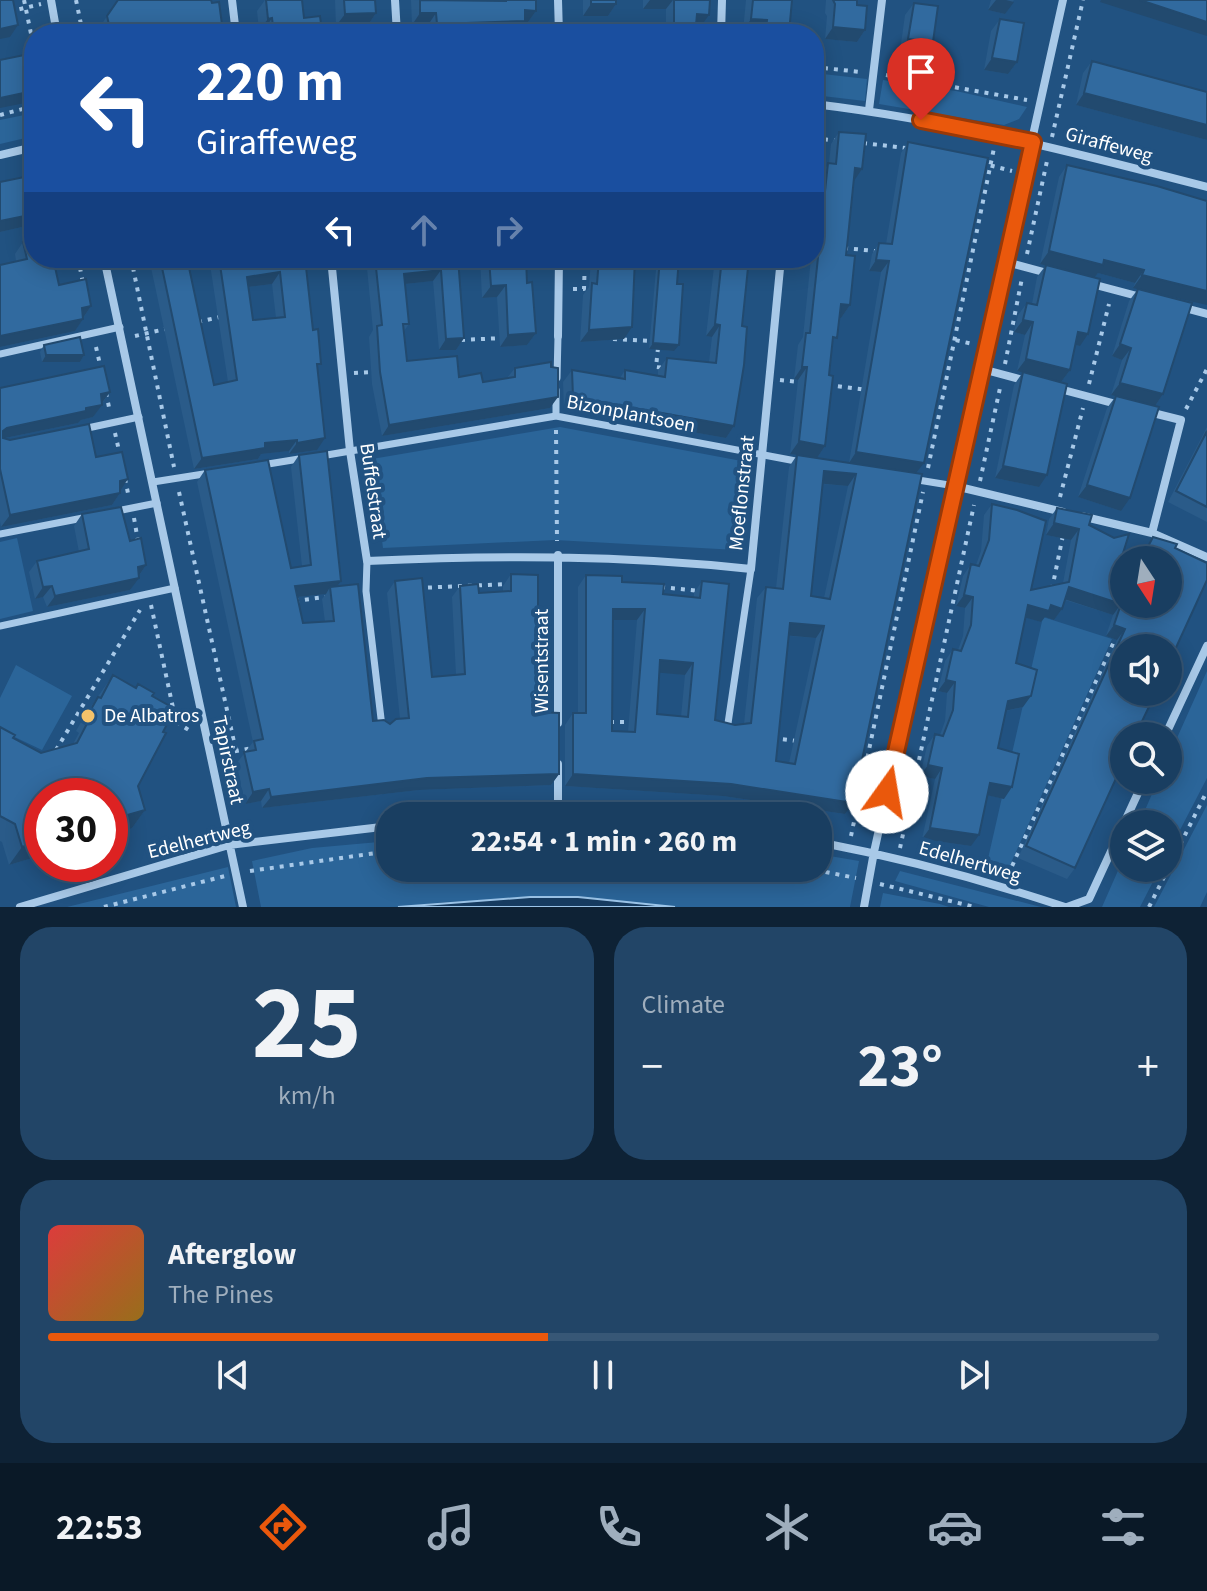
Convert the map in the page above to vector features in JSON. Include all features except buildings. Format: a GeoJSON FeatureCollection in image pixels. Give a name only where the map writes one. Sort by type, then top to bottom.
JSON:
{"type":"FeatureCollection","features":[{"type":"Feature","properties":{"kind":"street"},"geometry":{"type":"LineString","coordinates":[[232,0],[235,24]]}},
{"type":"Feature","properties":{"kind":"street"},"geometry":{"type":"LineString","coordinates":[[395,0],[396,24]]}},
{"type":"Feature","properties":{"kind":"street"},"geometry":{"type":"LineString","coordinates":[[558,0],[559,24]]}},
{"type":"Feature","properties":{"kind":"street"},"geometry":{"type":"LineString","coordinates":[[721,24],[722,0]]}},
{"type":"Feature","properties":{"kind":"street"},"geometry":{"type":"LineString","coordinates":[[869,110],[882,0]]}},
{"type":"Feature","properties":{"kind":"street"},"geometry":{"type":"LineString","coordinates":[[864,907],[1063,0]]}},
{"type":"Feature","properties":{"kind":"street"},"geometry":{"type":"LineString","coordinates":[[51,1],[55,24]]}},
{"type":"Feature","properties":{"kind":"street","name":"Giraffeweg"},"geometry":{"type":"LineString","coordinates":[[824,105],[869,110],[1033,142],[1207,187]]}},
{"type":"Feature","properties":{"kind":"street"},"geometry":{"type":"LineString","coordinates":[[0,155],[24,149]]}},
{"type":"Feature","properties":{"kind":"street"},"geometry":{"type":"LineString","coordinates":[[1006,262],[1068,278]]}},
{"type":"Feature","properties":{"kind":"street","name":"Tapirstraat"},"geometry":{"type":"LineString","coordinates":[[106,268],[243,907]]}},
{"type":"Feature","properties":{"kind":"street","name":"Buffelstraat"},"geometry":{"type":"LineString","coordinates":[[332,268],[350,451],[367,561],[366,591],[382,729]]}},
{"type":"Feature","properties":{"kind":"street"},"geometry":{"type":"LineString","coordinates":[[556,416],[559,268]]}},
{"type":"Feature","properties":{"kind":"street","name":"Moeflonstraat"},"geometry":{"type":"LineString","coordinates":[[727,730],[751,569],[780,268]]}},
{"type":"Feature","properties":{"kind":"street"},"geometry":{"type":"LineString","coordinates":[[1083,282],[1153,300]]}},
{"type":"Feature","properties":{"kind":"street"},"geometry":{"type":"LineString","coordinates":[[1167,303],[1207,314]]}},
{"type":"Feature","properties":{"kind":"street"},"geometry":{"type":"LineString","coordinates":[[0,354],[120,327]]}},
{"type":"Feature","properties":{"kind":"street"},"geometry":{"type":"LineString","coordinates":[[982,369],[1031,382]]}},
{"type":"Feature","properties":{"kind":"street"},"geometry":{"type":"LineString","coordinates":[[1044,385],[1127,406]]}},
{"type":"Feature","properties":{"kind":"street"},"geometry":{"type":"LineString","coordinates":[[1140,410],[1181,420],[1152,533]]}},
{"type":"Feature","properties":{"kind":"street","name":"Bizonplantsoen"},"geometry":{"type":"LineString","coordinates":[[251,467],[556,416],[804,462]]}},
{"type":"Feature","properties":{"kind":"street"},"geometry":{"type":"LineString","coordinates":[[70,431],[139,417]]}},
{"type":"Feature","properties":{"kind":"street"},"geometry":{"type":"LineString","coordinates":[[153,482],[221,471]]}},
{"type":"Feature","properties":{"kind":"street"},"geometry":{"type":"LineString","coordinates":[[899,477],[955,486],[1152,533],[1207,557]]}},
{"type":"Feature","properties":{"kind":"street"},"geometry":{"type":"LineString","coordinates":[[0,534],[157,503]]}},
{"type":"Feature","properties":{"kind":"street"},"geometry":{"type":"LineString","coordinates":[[367,561],[558,555],[672,560],[751,569]]}},
{"type":"Feature","properties":{"kind":"street","name":"Wisentstraat"},"geometry":{"type":"LineString","coordinates":[[558,555],[558,736]]}},
{"type":"Feature","properties":{"kind":"street"},"geometry":{"type":"LineString","coordinates":[[0,626],[175,588]]}},
{"type":"Feature","properties":{"kind":"street"},"geometry":{"type":"LineString","coordinates":[[1172,722],[1207,646]]}},
{"type":"Feature","properties":{"kind":"street"},"geometry":{"type":"LineString","coordinates":[[558,752],[558,802]]}},
{"type":"Feature","properties":{"kind":"street","name":"Edelhertweg"},"geometry":{"type":"LineString","coordinates":[[832,844],[874,852],[1066,907],[1089,899],[1138,794]]}},
{"type":"Feature","properties":{"kind":"street","name":"Edelhertweg"},"geometry":{"type":"LineString","coordinates":[[20,907],[229,845],[376,828]]}},
{"type":"Feature","properties":{"kind":"path"},"geometry":{"type":"LineString","coordinates":[[24,0],[29,24]]}},
{"type":"Feature","properties":{"kind":"path"},"geometry":{"type":"LineString","coordinates":[[76,0],[81,24]]}},
{"type":"Feature","properties":{"kind":"path"},"geometry":{"type":"LineString","coordinates":[[897,859],[1083,0]]}},
{"type":"Feature","properties":{"kind":"path"},"geometry":{"type":"LineString","coordinates":[[0,14],[51,1]]}},
{"type":"Feature","properties":{"kind":"path"},"geometry":{"type":"LineString","coordinates":[[824,68],[874,73],[1041,103]]}},
{"type":"Feature","properties":{"kind":"path"},"geometry":{"type":"LineString","coordinates":[[0,115],[24,109]]}},
{"type":"Feature","properties":{"kind":"path"},"geometry":{"type":"LineString","coordinates":[[824,139],[843,141]]}},
{"type":"Feature","properties":{"kind":"path"},"geometry":{"type":"LineString","coordinates":[[857,143],[914,149]]}},
{"type":"Feature","properties":{"kind":"path"},"geometry":{"type":"LineString","coordinates":[[975,161],[1025,175]]}},
{"type":"Feature","properties":{"kind":"path"},"geometry":{"type":"LineString","coordinates":[[841,248],[883,252]]}},
{"type":"Feature","properties":{"kind":"path"},"geometry":{"type":"LineString","coordinates":[[133,268],[236,751]]}},
{"type":"Feature","properties":{"kind":"path"},"geometry":{"type":"LineString","coordinates":[[188,324],[231,315]]}},
{"type":"Feature","properties":{"kind":"path"},"geometry":{"type":"LineString","coordinates":[[123,339],[174,327]]}},
{"type":"Feature","properties":{"kind":"path"},"geometry":{"type":"LineString","coordinates":[[941,336],[987,347]]}},
{"type":"Feature","properties":{"kind":"path"},"geometry":{"type":"LineString","coordinates":[[658,342],[656,367],[671,369]]}},
{"type":"Feature","properties":{"kind":"path"},"geometry":{"type":"LineString","coordinates":[[1181,420],[1207,369]]}},
{"type":"Feature","properties":{"kind":"path"},"geometry":{"type":"LineString","coordinates":[[344,374],[374,372]]}},
{"type":"Feature","properties":{"kind":"path"},"geometry":{"type":"LineString","coordinates":[[770,379],[799,382]]}},
{"type":"Feature","properties":{"kind":"path"},"geometry":{"type":"LineString","coordinates":[[814,384],[873,391]]}},
{"type":"Feature","properties":{"kind":"path"},"geometry":{"type":"LineString","coordinates":[[556,416],[558,555]]}},
{"type":"Feature","properties":{"kind":"path"},"geometry":{"type":"LineString","coordinates":[[1049,600],[1068,513]]}},
{"type":"Feature","properties":{"kind":"path"},"geometry":{"type":"LineString","coordinates":[[413,588],[516,584]]}},
{"type":"Feature","properties":{"kind":"path"},"geometry":{"type":"LineString","coordinates":[[460,585],[461,600]]}},
{"type":"Feature","properties":{"kind":"path"},"geometry":{"type":"LineString","coordinates":[[648,586],[704,591]]}},
{"type":"Feature","properties":{"kind":"path"},"geometry":{"type":"LineString","coordinates":[[43,755],[56,751],[149,594]]}},
{"type":"Feature","properties":{"kind":"path"},"geometry":{"type":"LineString","coordinates":[[294,601],[337,595]]}},
{"type":"Feature","properties":{"kind":"path"},"geometry":{"type":"LineString","coordinates":[[1002,887],[1118,632]]}},
{"type":"Feature","properties":{"kind":"path"},"geometry":{"type":"LineString","coordinates":[[1149,907],[1207,791]]}},
{"type":"Feature","properties":{"kind":"path"},"geometry":{"type":"LineString","coordinates":[[832,873],[975,907]]}},
{"type":"Feature","properties":{"kind":"shaded area"},"geometry":{"type":"Polygon","coordinates":[[[824,74],[867,79],[865,101],[824,96],[824,74]]]}},
{"type":"Feature","properties":{"kind":"shaded area"},"geometry":{"type":"Polygon","coordinates":[[[883,80],[956,91],[1027,107],[1019,119],[1004,125],[879,104],[883,80]]]}},
{"type":"Feature","properties":{"kind":"shaded area"},"geometry":{"type":"Polygon","coordinates":[[[24,115],[24,138],[0,144],[0,120],[24,115]]]}},
{"type":"Feature","properties":{"kind":"shaded area"},"geometry":{"type":"Polygon","coordinates":[[[560,427],[747,462],[737,550],[555,540],[383,548],[372,459],[560,427]]]}},
{"type":"Feature","properties":{"kind":"shaded area"},"geometry":{"type":"Polygon","coordinates":[[[17,538],[33,611],[0,619],[0,542],[17,538]]]}},
{"type":"Feature","properties":{"kind":"shaded area"},"geometry":{"type":"Polygon","coordinates":[[[1043,617],[1110,638],[1005,876],[985,872],[1043,617]]]}},
{"type":"Feature","properties":{"kind":"shaded area"},"geometry":{"type":"Polygon","coordinates":[[[16,665],[72,696],[42,750],[0,730],[0,698],[16,665]]]}},
{"type":"Feature","properties":{"kind":"shaded area"},"geometry":{"type":"Polygon","coordinates":[[[1207,671],[1207,778],[1182,826],[1182,810],[1145,810],[1152,794],[1182,794],[1182,727],[1207,671]]]}},
{"type":"Feature","properties":{"kind":"shaded area"},"geometry":{"type":"Polygon","coordinates":[[[1207,805],[1207,892],[1200,907],[1154,907],[1167,882],[1182,882],[1182,853],[1207,805]]]}},
{"type":"Feature","properties":{"kind":"shaded area"},"geometry":{"type":"Polygon","coordinates":[[[376,842],[376,882],[832,882],[832,856],[859,861],[850,907],[675,907],[578,897],[398,907],[261,907],[252,861],[312,848],[376,842]]]}},
{"type":"Feature","properties":{"kind":"shaded area"},"geometry":{"type":"Polygon","coordinates":[[[228,867],[236,907],[67,907],[228,867]]]}},
{"type":"Feature","properties":{"kind":"shaded area"},"geometry":{"type":"Polygon","coordinates":[[[900,871],[1041,907],[989,907],[895,881],[900,871]]]}},
{"type":"Feature","properties":{"kind":"shaded area"},"geometry":{"type":"Polygon","coordinates":[[[1113,882],[1153,882],[1140,907],[1102,907],[1113,882]]]}},
{"type":"Feature","properties":{"kind":"shaded area"},"geometry":{"type":"Polygon","coordinates":[[[883,893],[940,904],[949,907],[880,907],[883,893]]]}},
{"type":"Feature","properties":{"kind":"shaded area"},"geometry":{"type":"Polygon","coordinates":[[[530,897],[578,897],[675,907],[398,907],[530,897]]]}},
{"type":"Feature","properties":{"kind":"place","name":"De Albatros"},"geometry":{"type":"Point","coordinates":[88,716]}},
{"type":"Feature","properties":{"kind":"route"},"geometry":{"type":"LineString","coordinates":[[887,792],[1033,142],[921,120]]}}]}
